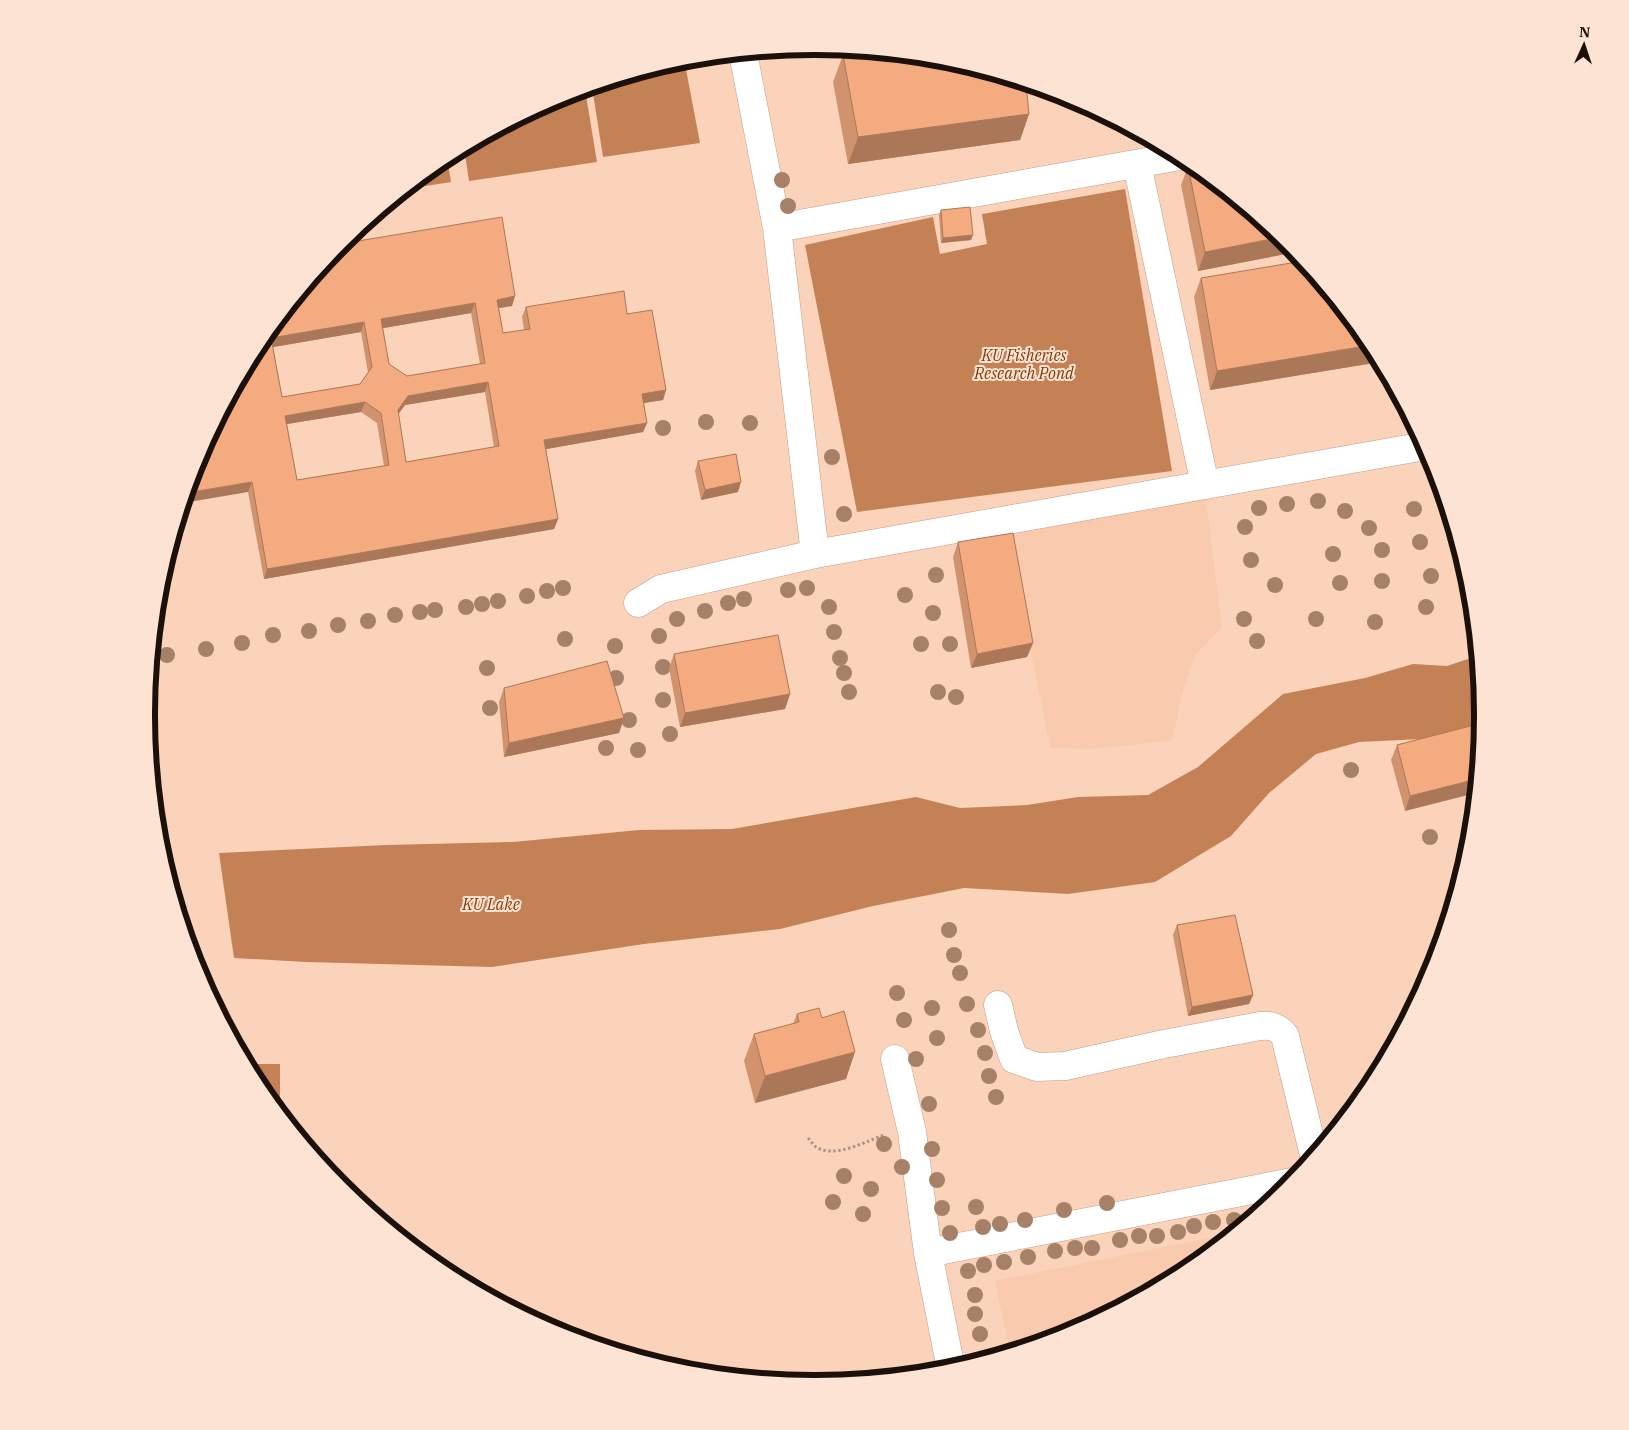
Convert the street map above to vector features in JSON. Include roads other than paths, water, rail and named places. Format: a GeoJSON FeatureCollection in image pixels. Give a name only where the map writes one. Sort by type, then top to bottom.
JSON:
{"type":"FeatureCollection","features":[{"type":"Feature","properties":{"kind":"lane"},"geometry":{"type":"LineString","coordinates":[[744,59],[777,228],[816,554]]}},
{"type":"Feature","properties":{"kind":"lane"},"geometry":{"type":"LineString","coordinates":[[777,228],[1169,158]]}},
{"type":"Feature","properties":{"kind":"lane"},"geometry":{"type":"LineString","coordinates":[[1138,164],[1205,486]]}},
{"type":"Feature","properties":{"kind":"lane"},"geometry":{"type":"LineString","coordinates":[[638,603],[661,589],[816,554],[1417,448]]}},
{"type":"Feature","properties":{"kind":"lane"},"geometry":{"type":"LineString","coordinates":[[998,1005],[1004,1031],[1014,1059],[1037,1067],[1065,1066],[1164,1044],[1260,1026],[1268,1025],[1275,1027],[1281,1030],[1285,1036],[1312,1148]]}},
{"type":"Feature","properties":{"kind":"lane"},"geometry":{"type":"LineString","coordinates":[[895,1059],[912,1132],[928,1253],[949,1361]]}},
{"type":"Feature","properties":{"kind":"lane"},"geometry":{"type":"LineString","coordinates":[[928,1253],[1278,1185]]}},
{"type":"Feature","properties":{"kind":"water"},"geometry":{"type":"Polygon","coordinates":[[[686,68],[700,143],[603,157],[593,93],[644,77],[686,68]]]}},
{"type":"Feature","properties":{"kind":"water"},"geometry":{"type":"Polygon","coordinates":[[[586,96],[597,162],[469,181],[465,155],[523,123],[586,96]]]}},
{"type":"Feature","properties":{"kind":"water"},"geometry":{"type":"Polygon","coordinates":[[[448,166],[451,182],[418,187],[448,166]]]}},
{"type":"Feature","properties":{"kind":"water","name":"KU Fisheries Research Pond"},"geometry":{"type":"Polygon","coordinates":[[[1125,189],[1172,471],[857,512],[805,245],[933,217],[940,254],[987,244],[982,214],[1125,189]]]}},
{"type":"Feature","properties":{"kind":"water","name":"KU Lake"},"geometry":{"type":"Polygon","coordinates":[[[1472,658],[1474,729],[1422,739],[1359,742],[1316,754],[1269,793],[1231,836],[1155,882],[1068,894],[964,888],[873,906],[780,929],[644,944],[492,967],[234,958],[219,853],[386,845],[513,842],[639,830],[732,829],[916,797],[960,808],[1027,805],[1078,797],[1148,795],[1198,767],[1283,694],[1365,678],[1413,664],[1447,666],[1472,658]]]}},
{"type":"Feature","properties":{"kind":"water"},"geometry":{"type":"Polygon","coordinates":[[[255,1064],[280,1064],[280,1102],[255,1064]]]}}]}
